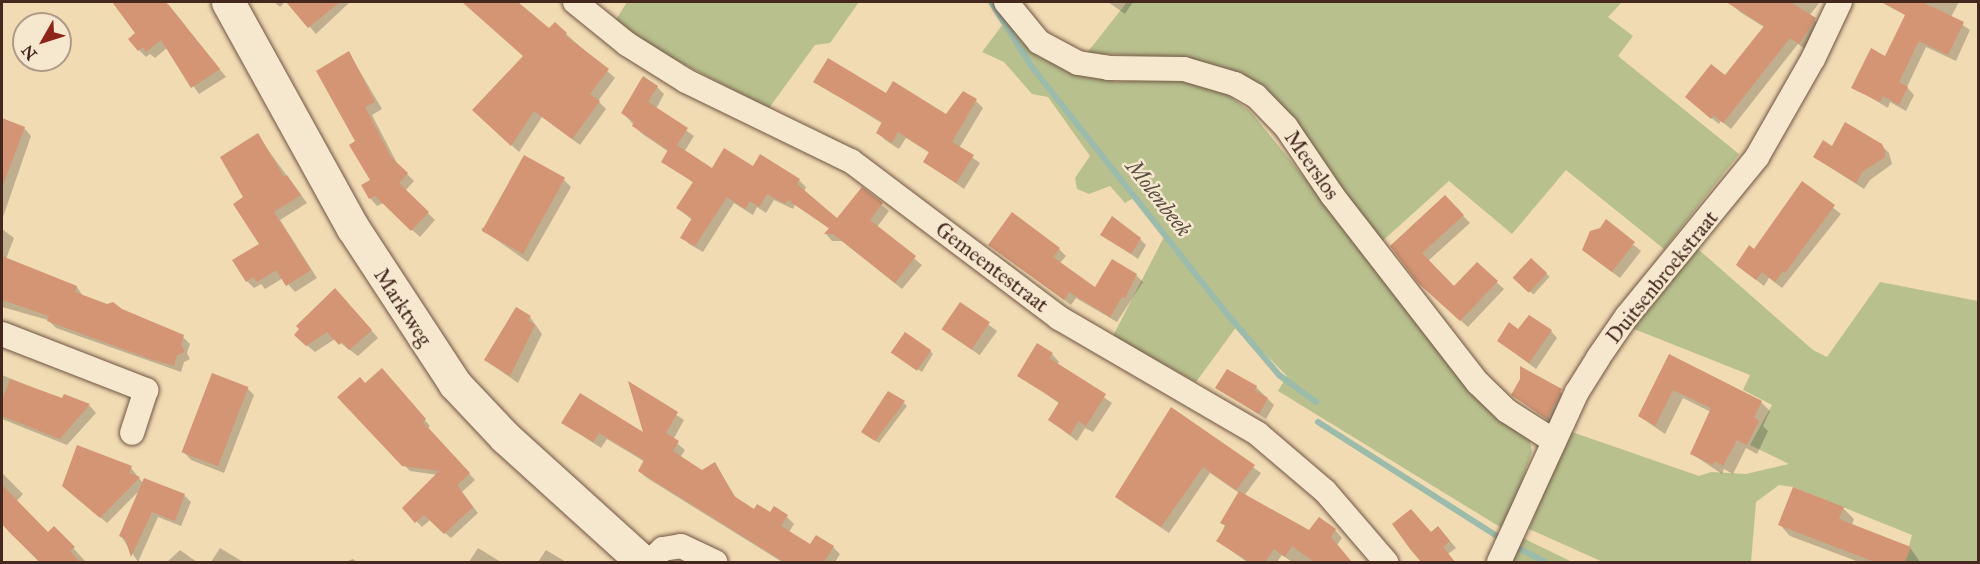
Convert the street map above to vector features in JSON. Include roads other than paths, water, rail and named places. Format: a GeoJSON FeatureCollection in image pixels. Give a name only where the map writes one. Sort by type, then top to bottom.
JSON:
{"type":"FeatureCollection","features":[{"type":"Feature","properties":{"kind":"street","name":"Marktweg"},"geometry":{"type":"LineString","coordinates":[[228,2],[353,228],[455,384],[505,437],[643,562]]}},
{"type":"Feature","properties":{"kind":"street","name":"Gemeentestraat"},"geometry":{"type":"LineString","coordinates":[[575,2],[627,44],[686,81],[851,161],[1059,318],[1258,434],[1325,491],[1386,562]]}},
{"type":"Feature","properties":{"kind":"street","name":"Meerslos"},"geometry":{"type":"LineString","coordinates":[[1006,2],[1039,42],[1078,63],[1108,68],[1184,69],[1235,84],[1256,96],[1286,127],[1332,195],[1478,383],[1507,411],[1554,441]]}},
{"type":"Feature","properties":{"kind":"street","name":"Duitsenbroekstraat"},"geometry":{"type":"LineString","coordinates":[[1505,549],[1577,392],[1627,316],[1757,157],[1813,59],[1840,2]]}},
{"type":"Feature","properties":{"kind":"street"},"geometry":{"type":"LineString","coordinates":[[2,334],[146,390],[132,433]]}},
{"type":"Feature","properties":{"kind":"street"},"geometry":{"type":"LineString","coordinates":[[649,562],[663,549],[681,546],[715,562]]}},
{"type":"Feature","properties":{"kind":"waterway","name":"Molenbeek"},"geometry":{"type":"LineString","coordinates":[[991,2],[1032,67],[1228,315],[1279,375],[1316,402]]}},
{"type":"Feature","properties":{"kind":"waterway","name":"Molenbeek"},"geometry":{"type":"LineString","coordinates":[[1318,422],[1503,540]]}},
{"type":"Feature","properties":{"kind":"waterway","name":"Molenbeek"},"geometry":{"type":"LineString","coordinates":[[1512,545],[1546,562]]}}]}
